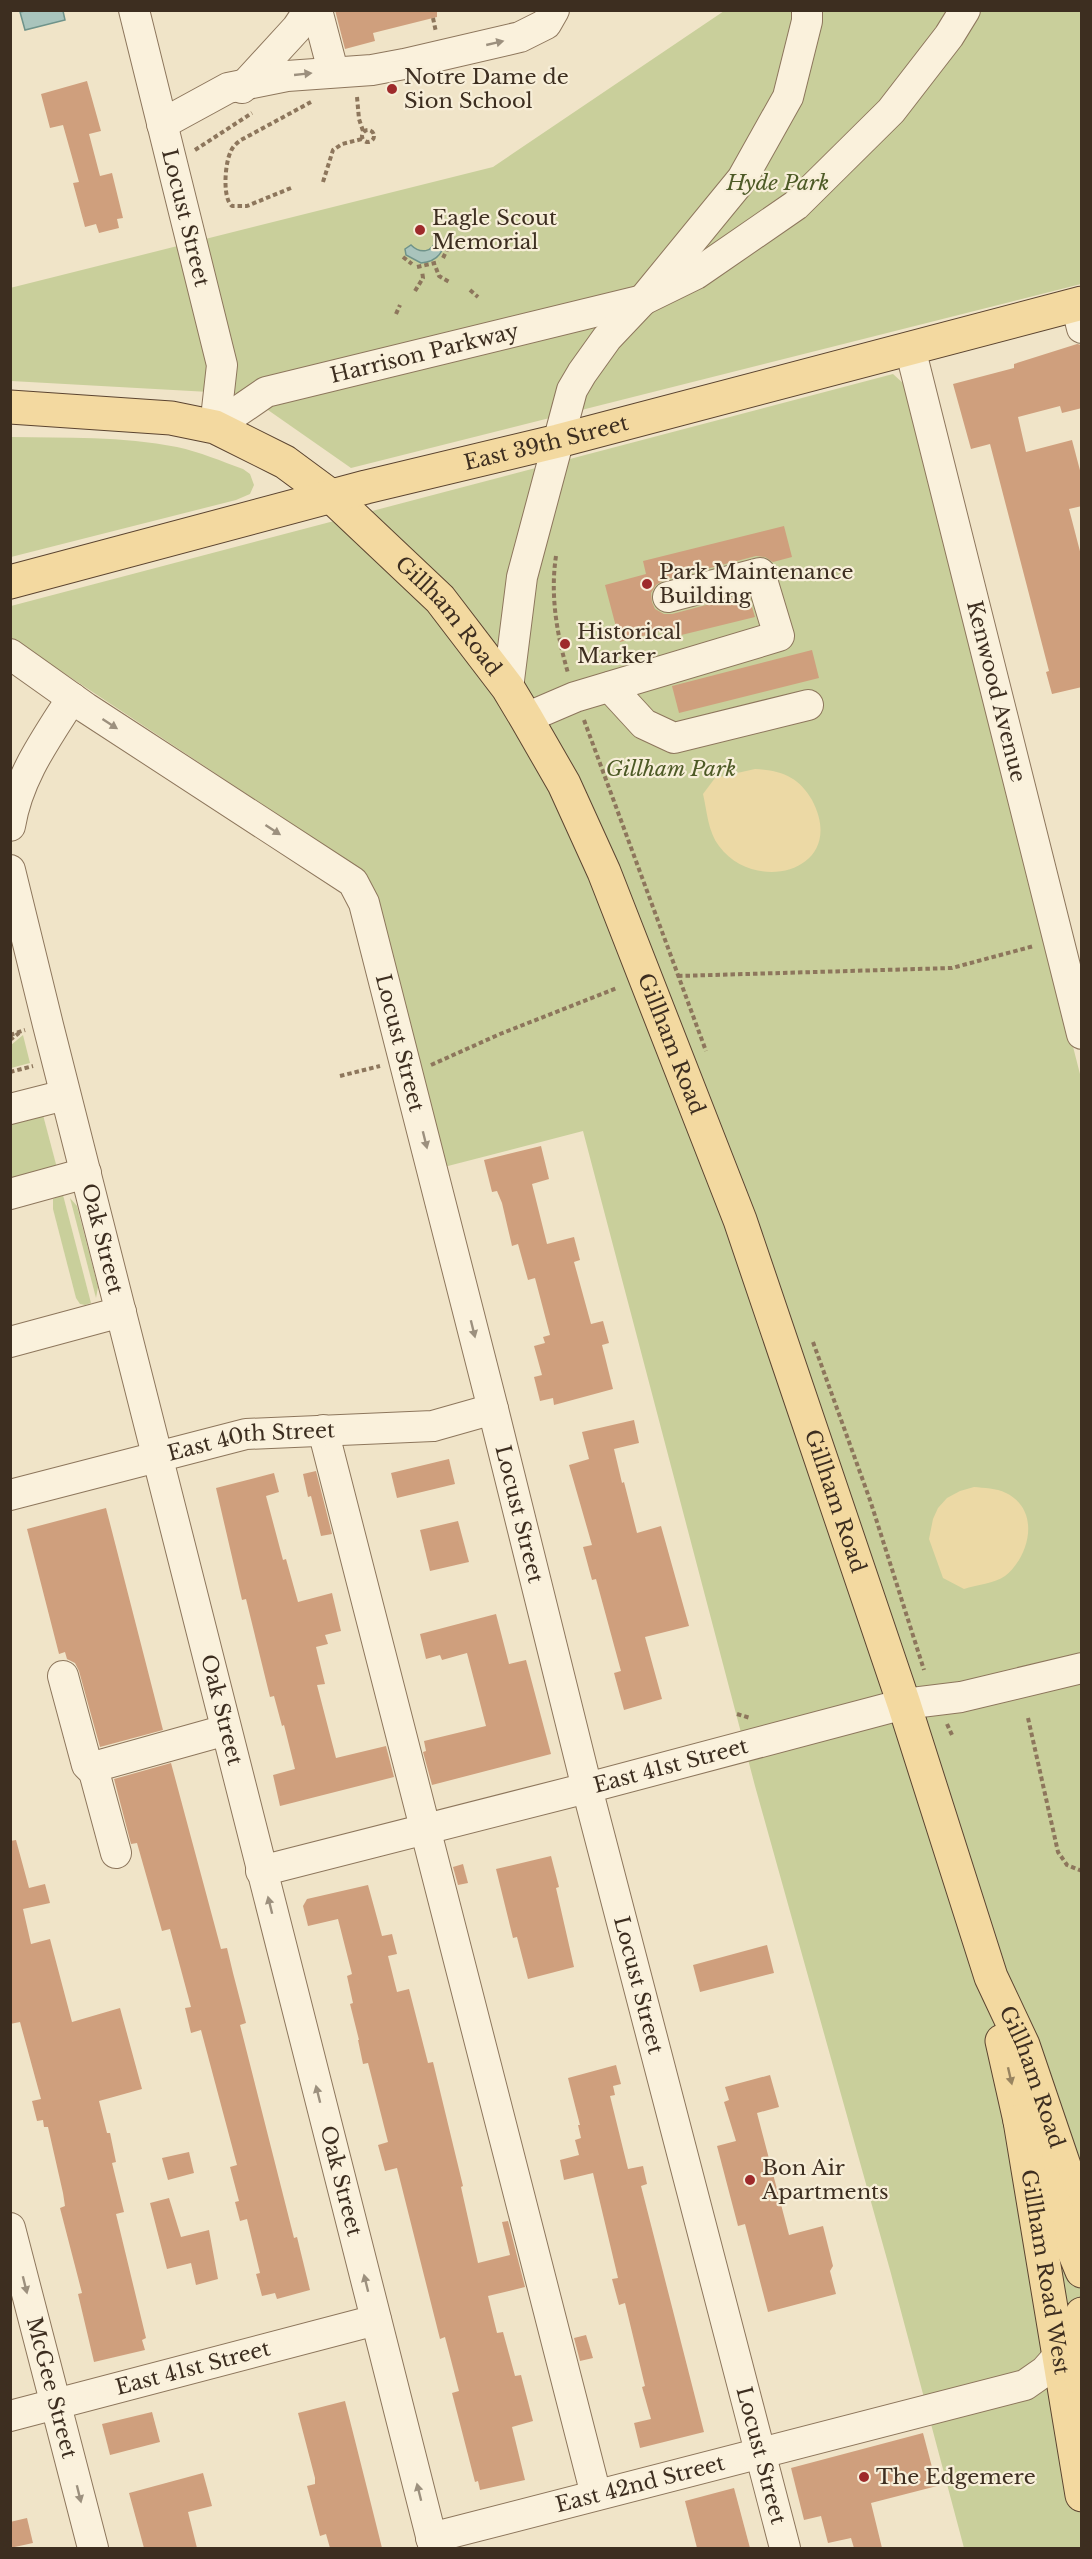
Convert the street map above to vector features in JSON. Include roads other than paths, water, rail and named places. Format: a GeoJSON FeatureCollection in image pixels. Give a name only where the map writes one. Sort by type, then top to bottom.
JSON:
{"type":"FeatureCollection","features":[{"type":"Feature","properties":{"kind":"main road","name":"East 39th Street"},"geometry":{"type":"LineString","coordinates":[[10,582],[331,496],[558,441],[910,348],[1080,312]]}},
{"type":"Feature","properties":{"kind":"main road","name":"Gillham Road"},"geometry":{"type":"LineString","coordinates":[[13,407],[171,418],[215,427],[285,462],[331,496],[440,599],[508,688],[526,718],[564,784],[604,872],[736,1209],[904,1704],[991,1977],[1023,2045],[1077,2202]]}},
{"type":"Feature","properties":{"kind":"main road","name":"Gillham Road"},"geometry":{"type":"LineString","coordinates":[[991,1977],[1002,2044],[1020,2121],[1082,2271]]}},
{"type":"Feature","properties":{"kind":"main road","name":"Gillham Road West"},"geometry":{"type":"LineString","coordinates":[[1020,2121],[1060,2354],[1074,2392]]}},
{"type":"Feature","properties":{"kind":"main road","name":"Gillham Road West"},"geometry":{"type":"LineString","coordinates":[[1077,2202],[1082,2253]]}},
{"type":"Feature","properties":{"kind":"main road","name":"Gillham Road West"},"geometry":{"type":"LineString","coordinates":[[1082,2314],[1074,2392],[1082,2495]]}},
{"type":"Feature","properties":{"kind":"street","name":"Locust Street"},"geometry":{"type":"LineString","coordinates":[[134,10],[222,365],[215,427]]}},
{"type":"Feature","properties":{"kind":"street"},"geometry":{"type":"LineString","coordinates":[[163,130],[188,129],[225,108],[297,28],[309,10]]}},
{"type":"Feature","properties":{"kind":"street"},"geometry":{"type":"LineString","coordinates":[[316,10],[327,84]]}},
{"type":"Feature","properties":{"kind":"street"},"geometry":{"type":"LineString","coordinates":[[245,84],[287,76],[327,84],[372,70],[520,37],[546,24],[554,10]]}},
{"type":"Feature","properties":{"kind":"street"},"geometry":{"type":"LineString","coordinates":[[643,300],[748,169],[788,97],[807,21],[807,10]]}},
{"type":"Feature","properties":{"kind":"street","name":"Harrison Parkway"},"geometry":{"type":"LineString","coordinates":[[215,427],[266,392],[643,300],[696,274],[796,205],[891,111],[949,36],[965,10]]}},
{"type":"Feature","properties":{"kind":"street","name":"Harrison Parkway"},"geometry":{"type":"LineString","coordinates":[[508,688],[522,577],[572,390],[607,338],[643,300]]}},
{"type":"Feature","properties":{"kind":"street","name":"Kenwood Avenue"},"geometry":{"type":"LineString","coordinates":[[910,348],[1075,984],[1082,1034]]}},
{"type":"Feature","properties":{"kind":"street"},"geometry":{"type":"LineString","coordinates":[[526,718],[575,697],[779,636],[760,573],[668,597]]}},
{"type":"Feature","properties":{"kind":"street","name":"Locust Street"},"geometry":{"type":"LineString","coordinates":[[10,654],[72,698],[353,882],[364,903],[494,1408],[587,1788],[784,2548]]}},
{"type":"Feature","properties":{"kind":"street"},"geometry":{"type":"LineString","coordinates":[[610,687],[644,724],[674,738],[808,705]]}},
{"type":"Feature","properties":{"kind":"street"},"geometry":{"type":"LineString","coordinates":[[10,826],[17,796],[33,758],[72,698]]}},
{"type":"Feature","properties":{"kind":"street","name":"Oak Street"},"geometry":{"type":"LineString","coordinates":[[10,870],[261,1871],[433,2543]]}},
{"type":"Feature","properties":{"kind":"street"},"geometry":{"type":"LineString","coordinates":[[10,1109],[66,1095]]}},
{"type":"Feature","properties":{"kind":"street"},"geometry":{"type":"LineString","coordinates":[[10,1194],[86,1173]]}},
{"type":"Feature","properties":{"kind":"street"},"geometry":{"type":"LineString","coordinates":[[10,1342],[121,1312]]}},
{"type":"Feature","properties":{"kind":"street","name":"East 40th Street"},"geometry":{"type":"LineString","coordinates":[[10,1495],[246,1434],[433,1425],[494,1408]]}},
{"type":"Feature","properties":{"kind":"street"},"geometry":{"type":"LineString","coordinates":[[323,1430],[596,2495]]}},
{"type":"Feature","properties":{"kind":"street","name":"East 41st Street"},"geometry":{"type":"LineString","coordinates":[[261,1871],[904,1704],[961,1697],[1082,1668]]}},
{"type":"Feature","properties":{"kind":"street"},"geometry":{"type":"LineString","coordinates":[[63,1676],[87,1765],[93,1768],[226,1730]]}},
{"type":"Feature","properties":{"kind":"street"},"geometry":{"type":"LineString","coordinates":[[93,1768],[116,1853]]}},
{"type":"Feature","properties":{"kind":"street","name":"McGee Street"},"geometry":{"type":"LineString","coordinates":[[10,2228],[93,2548]]}},
{"type":"Feature","properties":{"kind":"street","name":"East 41st Street"},"geometry":{"type":"LineString","coordinates":[[10,2416],[376,2320]]}},
{"type":"Feature","properties":{"kind":"street","name":"East 42nd Street"},"geometry":{"type":"LineString","coordinates":[[433,2543],[596,2495],[1025,2385],[1045,2371],[1060,2354]]}},
{"type":"Feature","properties":{"kind":"street"},"geometry":{"type":"LineString","coordinates":[[1025,2385],[1074,2392]]}},
{"type":"Feature","properties":{"kind":"water"},"geometry":{"type":"Polygon","coordinates":[[[63,11],[65,20],[25,30],[20,12],[63,11]]]}},
{"type":"Feature","properties":{"kind":"water"},"geometry":{"type":"Polygon","coordinates":[[[436,239],[440,239],[444,245],[441,253],[432,260],[421,263],[406,255],[405,249],[411,245],[418,250],[426,251],[432,247],[436,239]]]}},
{"type":"Feature","properties":{"kind":"place","name":"Notre Dame de Sion School"},"geometry":{"type":"Point","coordinates":[392,89]}},
{"type":"Feature","properties":{"kind":"place","name":"Eagle Scout Memorial"},"geometry":{"type":"Point","coordinates":[420,230]}},
{"type":"Feature","properties":{"kind":"place","name":"Park Maintenance Building"},"geometry":{"type":"Point","coordinates":[647,584]}},
{"type":"Feature","properties":{"kind":"place","name":"Historical Marker"},"geometry":{"type":"Point","coordinates":[565,644]}},
{"type":"Feature","properties":{"kind":"place","name":"Bon Air Apartments"},"geometry":{"type":"Point","coordinates":[750,2180]}},
{"type":"Feature","properties":{"kind":"place","name":"The Edgemere"},"geometry":{"type":"Point","coordinates":[864,2477]}},
{"type":"Feature","properties":{"kind":"park label","name":"Hyde Park"},"geometry":{"type":"Point","coordinates":[778,183]}},
{"type":"Feature","properties":{"kind":"park label","name":"Gillham Park"},"geometry":{"type":"Point","coordinates":[671,769]}}]}
